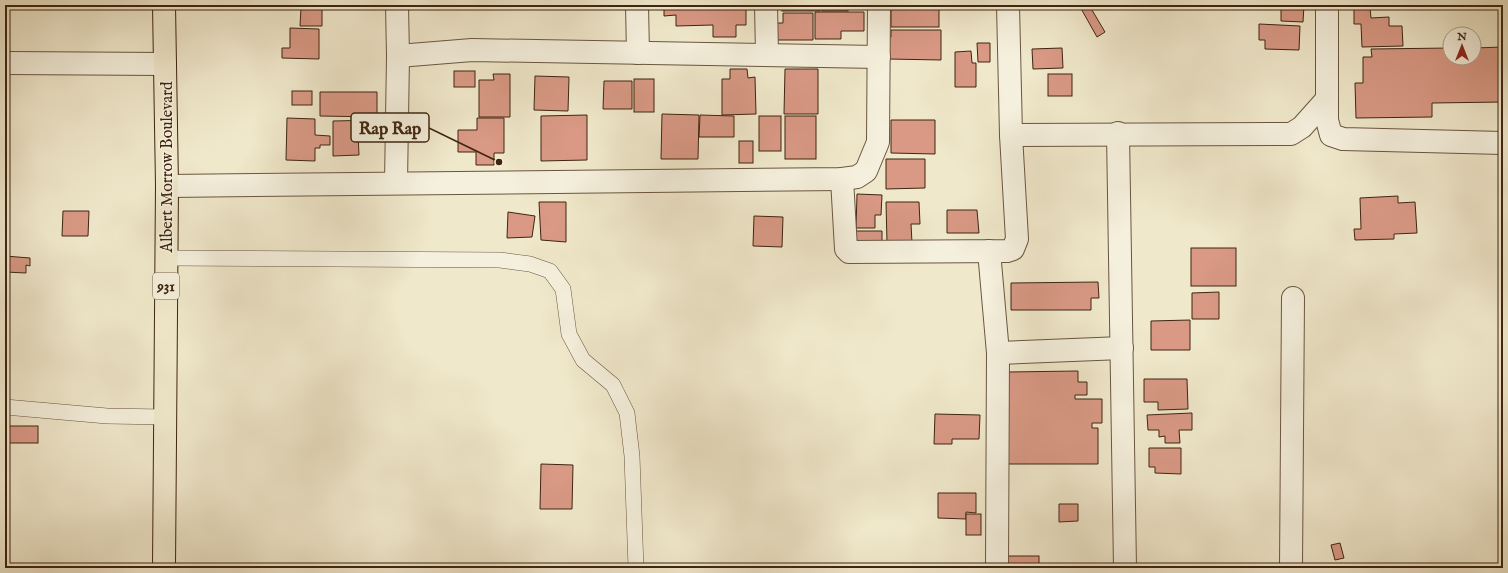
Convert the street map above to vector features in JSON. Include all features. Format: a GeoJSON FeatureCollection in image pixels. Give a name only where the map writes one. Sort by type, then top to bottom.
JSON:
{"type":"FeatureCollection","features":[{"type":"Feature","properties":{"kind":"highway","name":"Albert Morrow Boulevard"},"geometry":{"type":"LineString","coordinates":[[164,5],[167,186],[164,568]]}},
{"type":"Feature","properties":{"kind":"street"},"geometry":{"type":"LineString","coordinates":[[396,183],[398,56],[397,5]]}},
{"type":"Feature","properties":{"kind":"street"},"geometry":{"type":"LineString","coordinates":[[637,5],[638,53]]}},
{"type":"Feature","properties":{"kind":"street"},"geometry":{"type":"LineString","coordinates":[[766,5],[767,54]]}},
{"type":"Feature","properties":{"kind":"street"},"geometry":{"type":"LineString","coordinates":[[167,186],[842,179],[857,177],[866,171],[878,142],[879,5]]}},
{"type":"Feature","properties":{"kind":"street"},"geometry":{"type":"LineString","coordinates":[[842,179],[846,249],[849,252],[1007,251],[1013,249],[1017,238],[1011,135],[1008,5]]}},
{"type":"Feature","properties":{"kind":"street"},"geometry":{"type":"LineString","coordinates":[[1326,5],[1328,128],[1331,135],[1343,139],[1503,143]]}},
{"type":"Feature","properties":{"kind":"street"},"geometry":{"type":"LineString","coordinates":[[398,56],[472,50],[879,57]]}},
{"type":"Feature","properties":{"kind":"street"},"geometry":{"type":"LineString","coordinates":[[5,63],[165,64]]}},
{"type":"Feature","properties":{"kind":"street"},"geometry":{"type":"LineString","coordinates":[[1011,135],[1118,133],[1291,134],[1302,127],[1327,99]]}},
{"type":"Feature","properties":{"kind":"street"},"geometry":{"type":"LineString","coordinates":[[1118,133],[1125,568]]}},
{"type":"Feature","properties":{"kind":"street"},"geometry":{"type":"LineString","coordinates":[[989,251],[998,353],[997,568]]}},
{"type":"Feature","properties":{"kind":"street"},"geometry":{"type":"LineString","coordinates":[[1291,568],[1293,298]]}},
{"type":"Feature","properties":{"kind":"street"},"geometry":{"type":"LineString","coordinates":[[998,353],[1122,348]]}},
{"type":"Feature","properties":{"kind":"lane"},"geometry":{"type":"LineString","coordinates":[[167,258],[500,260],[530,264],[550,271],[563,289],[569,334],[583,360],[613,385],[627,413],[632,456],[636,568]]}},
{"type":"Feature","properties":{"kind":"lane"},"geometry":{"type":"LineString","coordinates":[[5,407],[107,416],[164,417]]}},
{"type":"Feature","properties":{"kind":"building"},"geometry":{"type":"Polygon","coordinates":[[[664,5],[746,5],[746,25],[736,25],[736,37],[713,37],[713,25],[676,26],[676,15],[664,16],[664,5]]]}},
{"type":"Feature","properties":{"kind":"building"},"geometry":{"type":"Polygon","coordinates":[[[782,5],[820,5],[820,11],[782,11],[782,5]]]}},
{"type":"Feature","properties":{"kind":"building"},"geometry":{"type":"Polygon","coordinates":[[[822,5],[848,5],[848,11],[822,11],[822,5]]]}},
{"type":"Feature","properties":{"kind":"building"},"geometry":{"type":"Polygon","coordinates":[[[891,5],[939,5],[939,27],[891,27],[891,5]]]}},
{"type":"Feature","properties":{"kind":"building"},"geometry":{"type":"Polygon","coordinates":[[[1079,5],[1089,5],[1105,32],[1097,37],[1079,5]]]}},
{"type":"Feature","properties":{"kind":"building"},"geometry":{"type":"Polygon","coordinates":[[[1281,5],[1304,5],[1303,22],[1281,21],[1281,5]]]}},
{"type":"Feature","properties":{"kind":"building"},"geometry":{"type":"Polygon","coordinates":[[[301,8],[322,8],[322,26],[300,26],[301,8]]]}},
{"type":"Feature","properties":{"kind":"building"},"geometry":{"type":"Polygon","coordinates":[[[1370,8],[1371,18],[1389,17],[1389,26],[1402,26],[1403,46],[1362,47],[1361,24],[1354,24],[1354,9],[1370,8]]]}},
{"type":"Feature","properties":{"kind":"building"},"geometry":{"type":"Polygon","coordinates":[[[815,12],[864,12],[864,31],[841,31],[841,39],[815,39],[815,12]]]}},
{"type":"Feature","properties":{"kind":"building"},"geometry":{"type":"Polygon","coordinates":[[[783,13],[813,13],[813,40],[774,40],[774,23],[783,23],[783,13]]]}},
{"type":"Feature","properties":{"kind":"building"},"geometry":{"type":"Polygon","coordinates":[[[1259,24],[1300,26],[1299,50],[1265,49],[1265,40],[1259,40],[1259,24]]]}},
{"type":"Feature","properties":{"kind":"building"},"geometry":{"type":"Polygon","coordinates":[[[290,28],[319,29],[319,59],[282,58],[282,48],[290,48],[290,28]]]}},
{"type":"Feature","properties":{"kind":"building"},"geometry":{"type":"Polygon","coordinates":[[[891,30],[941,30],[941,60],[889,59],[883,37],[891,37],[891,30]]]}},
{"type":"Feature","properties":{"kind":"building"},"geometry":{"type":"Polygon","coordinates":[[[977,43],[990,43],[990,62],[978,62],[977,43]]]}},
{"type":"Feature","properties":{"kind":"building"},"geometry":{"type":"Polygon","coordinates":[[[1503,47],[1503,102],[1432,103],[1432,117],[1356,118],[1355,83],[1363,83],[1363,57],[1372,57],[1371,49],[1442,48],[1442,66],[1482,66],[1482,48],[1503,47]]]}},
{"type":"Feature","properties":{"kind":"building"},"geometry":{"type":"Polygon","coordinates":[[[1062,48],[1063,68],[1033,69],[1032,49],[1062,48]]]}},
{"type":"Feature","properties":{"kind":"building"},"geometry":{"type":"Polygon","coordinates":[[[971,51],[972,63],[976,63],[976,87],[955,87],[955,52],[971,51]]]}},
{"type":"Feature","properties":{"kind":"building"},"geometry":{"type":"Polygon","coordinates":[[[730,69],[747,69],[748,78],[755,77],[756,114],[722,115],[722,79],[730,79],[730,69]]]}},
{"type":"Feature","properties":{"kind":"building"},"geometry":{"type":"Polygon","coordinates":[[[785,69],[818,69],[818,114],[784,114],[785,69]]]}},
{"type":"Feature","properties":{"kind":"building"},"geometry":{"type":"Polygon","coordinates":[[[454,71],[475,71],[475,87],[454,87],[454,71]]]}},
{"type":"Feature","properties":{"kind":"building"},"geometry":{"type":"Polygon","coordinates":[[[493,74],[510,74],[510,117],[479,117],[479,80],[494,80],[493,74]]]}},
{"type":"Feature","properties":{"kind":"building"},"geometry":{"type":"Polygon","coordinates":[[[1048,74],[1072,74],[1072,96],[1048,96],[1048,74]]]}},
{"type":"Feature","properties":{"kind":"building"},"geometry":{"type":"Polygon","coordinates":[[[535,76],[569,77],[568,111],[534,110],[535,76]]]}},
{"type":"Feature","properties":{"kind":"building"},"geometry":{"type":"Polygon","coordinates":[[[634,79],[654,79],[654,112],[634,112],[634,79]]]}},
{"type":"Feature","properties":{"kind":"building"},"geometry":{"type":"Polygon","coordinates":[[[604,81],[632,81],[632,109],[603,109],[604,81]]]}},
{"type":"Feature","properties":{"kind":"building"},"geometry":{"type":"Polygon","coordinates":[[[292,91],[312,91],[312,105],[292,105],[292,91]]]}},
{"type":"Feature","properties":{"kind":"building"},"geometry":{"type":"Polygon","coordinates":[[[320,92],[377,92],[377,117],[320,116],[320,92]]]}},
{"type":"Feature","properties":{"kind":"building"},"geometry":{"type":"Polygon","coordinates":[[[662,114],[699,115],[698,159],[661,159],[662,114]]]}},
{"type":"Feature","properties":{"kind":"building"},"geometry":{"type":"Polygon","coordinates":[[[587,115],[587,160],[541,161],[541,116],[587,115]]]}},
{"type":"Feature","properties":{"kind":"building"},"geometry":{"type":"Polygon","coordinates":[[[700,115],[734,116],[734,137],[699,137],[700,115]]]}},
{"type":"Feature","properties":{"kind":"building"},"geometry":{"type":"Polygon","coordinates":[[[759,116],[781,116],[781,151],[759,151],[759,116]]]}},
{"type":"Feature","properties":{"kind":"building"},"geometry":{"type":"Polygon","coordinates":[[[785,116],[816,116],[816,159],[785,159],[785,116]]]}},
{"type":"Feature","properties":{"kind":"building"},"geometry":{"type":"Polygon","coordinates":[[[287,118],[315,119],[315,135],[330,136],[330,145],[320,145],[320,148],[315,148],[315,161],[286,160],[287,118]]]}},
{"type":"Feature","properties":{"kind":"building"},"geometry":{"type":"Polygon","coordinates":[[[477,118],[504,118],[504,153],[494,153],[494,165],[476,165],[476,152],[458,152],[458,130],[477,130],[477,118]]]}},
{"type":"Feature","properties":{"kind":"building"},"geometry":{"type":"Polygon","coordinates":[[[377,120],[378,133],[358,133],[359,155],[333,156],[333,121],[377,120]]]}},
{"type":"Feature","properties":{"kind":"building"},"geometry":{"type":"Polygon","coordinates":[[[891,120],[935,120],[935,154],[891,153],[891,120]]]}},
{"type":"Feature","properties":{"kind":"building"},"geometry":{"type":"Polygon","coordinates":[[[739,141],[753,141],[753,163],[739,163],[739,141]]]}},
{"type":"Feature","properties":{"kind":"building"},"geometry":{"type":"Polygon","coordinates":[[[886,159],[925,159],[925,188],[886,189],[886,159]]]}},
{"type":"Feature","properties":{"kind":"building"},"geometry":{"type":"Polygon","coordinates":[[[857,194],[882,195],[881,215],[875,215],[875,228],[856,228],[857,194]]]}},
{"type":"Feature","properties":{"kind":"building"},"geometry":{"type":"Polygon","coordinates":[[[1398,196],[1398,203],[1415,202],[1417,233],[1394,234],[1394,239],[1355,240],[1354,229],[1361,229],[1360,198],[1398,196]]]}},
{"type":"Feature","properties":{"kind":"building"},"geometry":{"type":"Polygon","coordinates":[[[539,202],[566,202],[566,242],[541,240],[539,202]]]}},
{"type":"Feature","properties":{"kind":"building"},"geometry":{"type":"Polygon","coordinates":[[[886,202],[919,202],[920,224],[911,224],[912,243],[887,243],[886,202]]]}},
{"type":"Feature","properties":{"kind":"building"},"geometry":{"type":"Polygon","coordinates":[[[947,210],[977,210],[979,233],[947,233],[947,210]]]}},
{"type":"Feature","properties":{"kind":"building"},"geometry":{"type":"Polygon","coordinates":[[[63,211],[89,211],[88,236],[62,236],[63,211]]]}},
{"type":"Feature","properties":{"kind":"building"},"geometry":{"type":"Polygon","coordinates":[[[508,212],[535,216],[532,237],[507,238],[508,212]]]}},
{"type":"Feature","properties":{"kind":"building"},"geometry":{"type":"Polygon","coordinates":[[[754,216],[783,217],[782,247],[753,246],[754,216]]]}},
{"type":"Feature","properties":{"kind":"building"},"geometry":{"type":"Polygon","coordinates":[[[852,231],[882,231],[882,250],[851,249],[852,231]]]}},
{"type":"Feature","properties":{"kind":"building"},"geometry":{"type":"Polygon","coordinates":[[[1191,248],[1236,248],[1236,286],[1191,286],[1191,248]]]}},
{"type":"Feature","properties":{"kind":"building"},"geometry":{"type":"Polygon","coordinates":[[[5,256],[30,258],[30,266],[26,265],[26,273],[5,272],[5,256]]]}},
{"type":"Feature","properties":{"kind":"building"},"geometry":{"type":"Polygon","coordinates":[[[1098,282],[1099,298],[1091,298],[1091,310],[1011,310],[1011,283],[1098,282]]]}},
{"type":"Feature","properties":{"kind":"building"},"geometry":{"type":"Polygon","coordinates":[[[1219,292],[1219,319],[1192,319],[1192,293],[1219,292]]]}},
{"type":"Feature","properties":{"kind":"building"},"geometry":{"type":"Polygon","coordinates":[[[1190,320],[1190,350],[1151,350],[1151,321],[1190,320]]]}},
{"type":"Feature","properties":{"kind":"building"},"geometry":{"type":"Polygon","coordinates":[[[1078,371],[1078,382],[1087,382],[1087,395],[1075,395],[1075,399],[1102,399],[1102,423],[1092,423],[1092,428],[1098,428],[1098,464],[1008,464],[1008,372],[1078,371]]]}},
{"type":"Feature","properties":{"kind":"building"},"geometry":{"type":"Polygon","coordinates":[[[1144,379],[1187,379],[1188,409],[1158,410],[1158,402],[1144,402],[1144,379]]]}},
{"type":"Feature","properties":{"kind":"building"},"geometry":{"type":"Polygon","coordinates":[[[1192,413],[1192,430],[1179,430],[1180,443],[1165,443],[1165,436],[1159,437],[1159,430],[1148,430],[1147,415],[1192,413]]]}},
{"type":"Feature","properties":{"kind":"building"},"geometry":{"type":"Polygon","coordinates":[[[935,414],[980,415],[979,439],[952,439],[952,444],[934,444],[935,414]]]}},
{"type":"Feature","properties":{"kind":"building"},"geometry":{"type":"Polygon","coordinates":[[[5,426],[38,426],[38,443],[5,443],[5,426]]]}},
{"type":"Feature","properties":{"kind":"building"},"geometry":{"type":"Polygon","coordinates":[[[1149,448],[1181,448],[1181,474],[1155,473],[1155,467],[1149,467],[1149,448]]]}},
{"type":"Feature","properties":{"kind":"building"},"geometry":{"type":"Polygon","coordinates":[[[541,464],[573,465],[572,509],[540,509],[541,464]]]}},
{"type":"Feature","properties":{"kind":"building"},"geometry":{"type":"Polygon","coordinates":[[[938,493],[976,493],[976,513],[966,512],[966,519],[938,518],[938,493]]]}},
{"type":"Feature","properties":{"kind":"building"},"geometry":{"type":"Polygon","coordinates":[[[1059,504],[1078,504],[1078,521],[1059,522],[1059,504]]]}},
{"type":"Feature","properties":{"kind":"building"},"geometry":{"type":"Polygon","coordinates":[[[966,514],[981,514],[981,535],[966,535],[966,514]]]}},
{"type":"Feature","properties":{"kind":"building"},"geometry":{"type":"Polygon","coordinates":[[[1340,543],[1344,558],[1335,560],[1331,545],[1340,543]]]}},
{"type":"Feature","properties":{"kind":"building"},"geometry":{"type":"Polygon","coordinates":[[[1008,556],[1039,556],[1039,568],[1008,568],[1008,556]]]}},
{"type":"Feature","properties":{"kind":"place","name":"Rap Rap"},"geometry":{"type":"Point","coordinates":[499,162]}}]}
